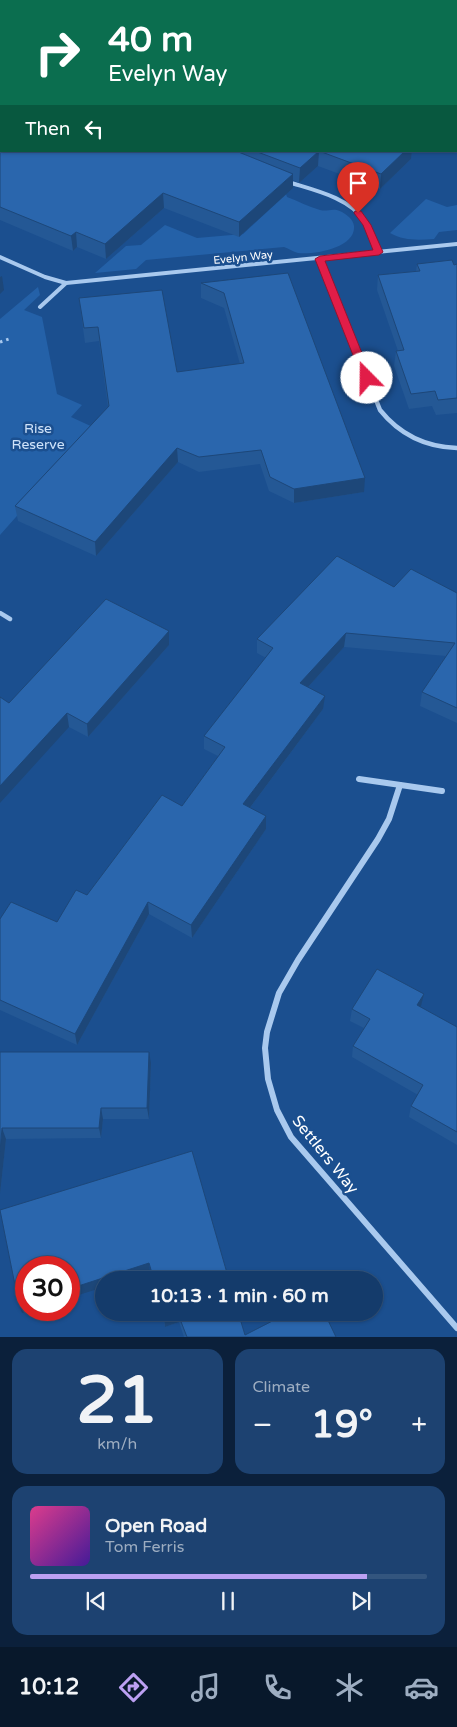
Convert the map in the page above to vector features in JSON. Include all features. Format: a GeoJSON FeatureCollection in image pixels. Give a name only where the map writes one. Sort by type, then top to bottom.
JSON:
{"type":"FeatureCollection","features":[{"type":"Feature","properties":{"kind":"street"},"geometry":{"type":"LineString","coordinates":[[279,178],[348,206],[358,213],[367,225],[379,252]]}},
{"type":"Feature","properties":{"kind":"street","name":"Evelyn Way"},"geometry":{"type":"LineString","coordinates":[[66,283],[457,244]]}},
{"type":"Feature","properties":{"kind":"street"},"geometry":{"type":"LineString","coordinates":[[0,257],[45,277],[66,283]]}},
{"type":"Feature","properties":{"kind":"street"},"geometry":{"type":"LineString","coordinates":[[320,259],[380,410],[388,421],[410,437],[439,446],[457,448]]}},
{"type":"Feature","properties":{"kind":"street"},"geometry":{"type":"LineString","coordinates":[[40,307],[66,283]]}},
{"type":"Feature","properties":{"kind":"street"},"geometry":{"type":"LineString","coordinates":[[0,614],[10,619]]}},
{"type":"Feature","properties":{"kind":"street"},"geometry":{"type":"LineString","coordinates":[[359,779],[442,791]]}},
{"type":"Feature","properties":{"kind":"street","name":"Settlers Way"},"geometry":{"type":"LineString","coordinates":[[400,785],[385,825],[301,955],[278,996],[269,1018],[266,1064],[269,1086],[275,1106],[291,1138],[457,1328]]}},
{"type":"Feature","properties":{"kind":"path"},"geometry":{"type":"LineString","coordinates":[[0,342],[12,338]]}},
{"type":"Feature","properties":{"kind":"green space"},"geometry":{"type":"Polygon","coordinates":[[[286,194],[287,197],[316,209],[342,212],[352,221],[354,226],[353,234],[341,245],[314,253],[298,253],[284,247],[146,260],[136,269],[95,273],[126,246],[141,245],[165,225],[197,238],[243,234],[286,194]]]}},
{"type":"Feature","properties":{"kind":"green space"},"geometry":{"type":"Polygon","coordinates":[[[426,199],[447,207],[457,205],[457,230],[439,232],[434,239],[417,240],[406,239],[390,233],[426,199]]]}},
{"type":"Feature","properties":{"kind":"green space","name":"Rise Reserve"},"geometry":{"type":"Polygon","coordinates":[[[38,287],[40,295],[24,310],[42,317],[57,394],[82,405],[71,417],[95,428],[0,535],[0,319],[38,287]]]}},
{"type":"Feature","properties":{"kind":"building"},"geometry":{"type":"Polygon","coordinates":[[[0,152],[238,152],[293,174],[239,222],[163,193],[105,244],[76,232],[71,236],[0,207],[0,152]]]}},
{"type":"Feature","properties":{"kind":"building"},"geometry":{"type":"Polygon","coordinates":[[[258,152],[318,152],[300,168],[258,152]]]}},
{"type":"Feature","properties":{"kind":"building"},"geometry":{"type":"Polygon","coordinates":[[[322,152],[404,152],[381,174],[322,152]]]}},
{"type":"Feature","properties":{"kind":"building"},"geometry":{"type":"Polygon","coordinates":[[[452,260],[454,265],[457,264],[457,398],[438,400],[435,391],[411,394],[396,351],[404,350],[378,275],[420,271],[417,264],[452,260]]]}},
{"type":"Feature","properties":{"kind":"building"},"geometry":{"type":"Polygon","coordinates":[[[288,273],[365,478],[294,489],[270,477],[261,450],[199,457],[177,448],[95,542],[15,506],[109,406],[98,327],[84,328],[79,298],[162,290],[177,372],[244,363],[224,293],[201,283],[288,273]]]}},
{"type":"Feature","properties":{"kind":"building"},"geometry":{"type":"Polygon","coordinates":[[[337,556],[394,587],[411,569],[457,593],[457,708],[422,692],[455,643],[346,633],[300,683],[325,696],[243,804],[266,816],[191,925],[148,902],[75,1034],[0,1000],[0,919],[11,902],[57,922],[76,890],[87,895],[162,795],[182,806],[225,747],[204,736],[273,648],[257,639],[337,556]]]}},
{"type":"Feature","properties":{"kind":"building"},"geometry":{"type":"Polygon","coordinates":[[[106,599],[169,631],[87,724],[67,713],[0,786],[0,697],[9,703],[106,599]]]}},
{"type":"Feature","properties":{"kind":"building"},"geometry":{"type":"Polygon","coordinates":[[[377,969],[424,994],[417,1005],[457,1027],[457,1132],[411,1106],[423,1085],[353,1046],[370,1019],[352,1009],[377,969]]]}},
{"type":"Feature","properties":{"kind":"building"},"geometry":{"type":"Polygon","coordinates":[[[0,1052],[149,1052],[147,1108],[101,1108],[99,1128],[2,1128],[0,1152],[0,1052]]]}},
{"type":"Feature","properties":{"kind":"building"},"geometry":{"type":"Polygon","coordinates":[[[192,1151],[226,1271],[151,1271],[149,1263],[124,1271],[95,1271],[95,1281],[80,1285],[80,1256],[15,1256],[15,1285],[0,1210],[192,1151]]]}},
{"type":"Feature","properties":{"kind":"building"},"geometry":{"type":"Polygon","coordinates":[[[181,1321],[241,1321],[245,1335],[272,1321],[328,1321],[336,1337],[187,1337],[181,1321]]]}},
{"type":"Feature","properties":{"kind":"route"},"geometry":{"type":"LineString","coordinates":[[358,213],[367,225],[379,252],[320,259],[367,378]]}}]}
